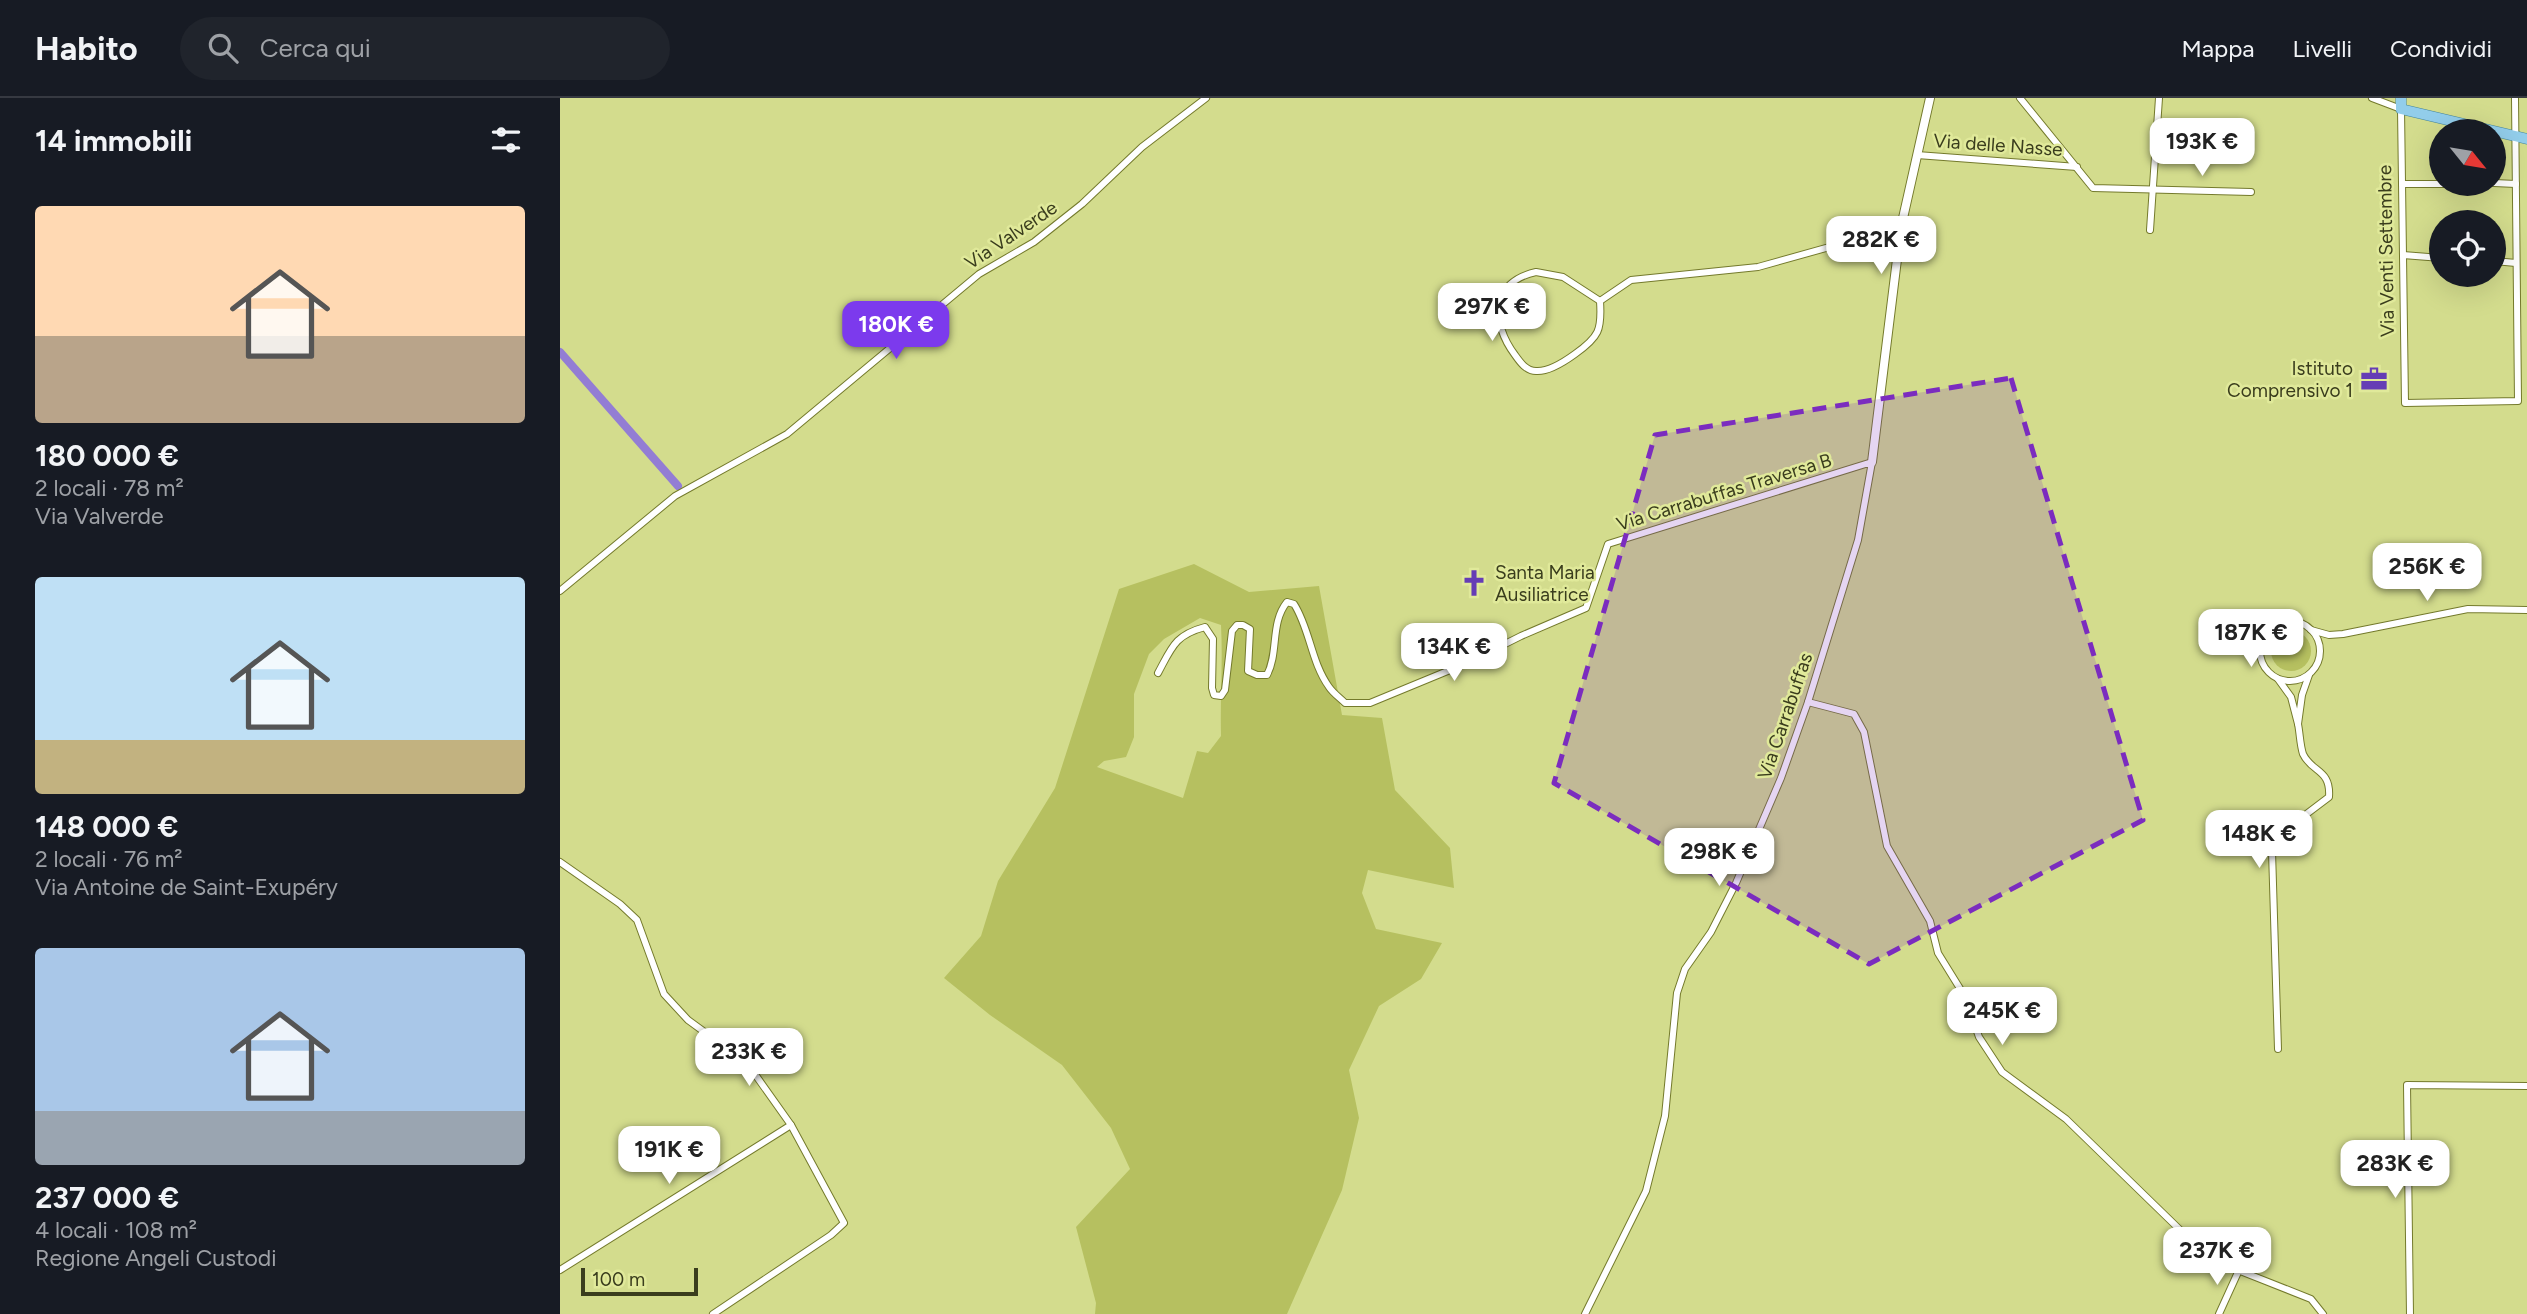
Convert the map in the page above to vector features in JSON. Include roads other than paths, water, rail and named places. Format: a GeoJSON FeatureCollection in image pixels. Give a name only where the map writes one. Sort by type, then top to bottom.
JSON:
{"type":"FeatureCollection","features":[{"type":"Feature","properties":{"kind":"main road"},"geometry":{"type":"LineString","coordinates":[[2401,103],[2522,138]]}},
{"type":"Feature","properties":{"kind":"street","name":"Via Valverde"},"geometry":{"type":"LineString","coordinates":[[560,591],[675,496],[787,434],[979,274],[1034,242],[1082,204],[1142,147],[1206,98]]}},
{"type":"Feature","properties":{"kind":"street","name":"Via Carrabuffas"},"geometry":{"type":"LineString","coordinates":[[1585,1314],[1629,1228],[1653,1169],[1665,1116],[1677,993],[1685,969],[1711,932],[1736,883],[1781,778],[1808,702],[1858,540],[1872,462],[1901,228],[1930,98]]}},
{"type":"Feature","properties":{"kind":"street"},"geometry":{"type":"LineString","coordinates":[[2020,98],[2093,188],[2251,192]]}},
{"type":"Feature","properties":{"kind":"street"},"geometry":{"type":"LineString","coordinates":[[2150,230],[2160,98]]}},
{"type":"Feature","properties":{"kind":"street"},"geometry":{"type":"LineString","coordinates":[[2372,98],[2401,103]]}},
{"type":"Feature","properties":{"kind":"street"},"geometry":{"type":"LineString","coordinates":[[2506,262],[2516,263],[2516,184],[2522,138],[2515,98]]}},
{"type":"Feature","properties":{"kind":"street","name":"Via Venti Settembre"},"geometry":{"type":"LineString","coordinates":[[2401,103],[2405,403],[2518,401],[2516,263]]}},
{"type":"Feature","properties":{"kind":"street","name":"Via delle Nasse"},"geometry":{"type":"LineString","coordinates":[[1917,155],[2077,167]]}},
{"type":"Feature","properties":{"kind":"street"},"geometry":{"type":"LineString","coordinates":[[2402,184],[2429,184]]}},
{"type":"Feature","properties":{"kind":"street"},"geometry":{"type":"LineString","coordinates":[[2506,184],[2516,184]]}},
{"type":"Feature","properties":{"kind":"street"},"geometry":{"type":"LineString","coordinates":[[1600,301],[1630,281],[1758,267],[1901,228]]}},
{"type":"Feature","properties":{"kind":"street"},"geometry":{"type":"LineString","coordinates":[[2403,255],[2429,257]]}},
{"type":"Feature","properties":{"kind":"street"},"geometry":{"type":"LineString","coordinates":[[1536,272],[1563,277],[1600,301],[1600,330],[1593,340],[1560,364],[1538,372],[1528,370],[1520,362],[1510,349],[1498,323],[1498,306],[1508,286],[1522,275],[1536,272]]}},
{"type":"Feature","properties":{"kind":"street","name":"Via Carrabuffas Traversa B"},"geometry":{"type":"LineString","coordinates":[[1158,673],[1174,645],[1188,632],[1205,627],[1213,639],[1212,688],[1214,695],[1221,696],[1225,690],[1232,631],[1237,625],[1243,625],[1250,629],[1248,671],[1267,675],[1272,666],[1278,619],[1287,602],[1294,604],[1302,617],[1321,673],[1330,689],[1345,703],[1370,703],[1467,663],[1586,608],[1608,544],[1872,462]]}},
{"type":"Feature","properties":{"kind":"street"},"geometry":{"type":"LineString","coordinates":[[2277,1049],[2272,851],[2280,834],[2329,797],[2330,786],[2327,779],[2308,762],[2303,752],[2291,697],[2277,678],[2265,668],[2260,654],[2266,633],[2283,622],[2303,624],[2311,630],[2329,635],[2468,609],[2527,610]]}},
{"type":"Feature","properties":{"kind":"street"},"geometry":{"type":"LineString","coordinates":[[2311,630],[2320,649]]}},
{"type":"Feature","properties":{"kind":"street"},"geometry":{"type":"LineString","coordinates":[[2298,724],[2302,695],[2311,671],[2319,659],[2320,649],[2329,635]]}},
{"type":"Feature","properties":{"kind":"street"},"geometry":{"type":"LineString","coordinates":[[2277,678],[2298,680],[2311,671]]}},
{"type":"Feature","properties":{"kind":"street"},"geometry":{"type":"LineString","coordinates":[[1808,702],[1854,715],[1864,732],[1887,846],[1930,921],[1938,953],[1964,995],[1979,1037],[2003,1072],[2066,1119],[2210,1259],[2311,1299],[2323,1314]]}},
{"type":"Feature","properties":{"kind":"street"},"geometry":{"type":"LineString","coordinates":[[560,862],[620,904],[637,920],[664,994],[688,1020],[747,1063],[792,1125],[844,1223],[831,1235],[712,1314]]}},
{"type":"Feature","properties":{"kind":"street"},"geometry":{"type":"LineString","coordinates":[[2410,1314],[2407,1085],[2527,1086]]}},
{"type":"Feature","properties":{"kind":"street"},"geometry":{"type":"LineString","coordinates":[[560,1270],[792,1125]]}},
{"type":"Feature","properties":{"kind":"street"},"geometry":{"type":"LineString","coordinates":[[2219,1314],[2239,1270]]}},
{"type":"Feature","properties":{"kind":"waterway"},"geometry":{"type":"LineString","coordinates":[[560,352],[678,486]]}},
{"type":"Feature","properties":{"kind":"place","name":"Istituto Comprensivo 1"},"geometry":{"type":"Point","coordinates":[2374,379]}},
{"type":"Feature","properties":{"kind":"place","name":"Santa Maria Ausiliatrice"},"geometry":{"type":"Point","coordinates":[1474,583]}}]}
